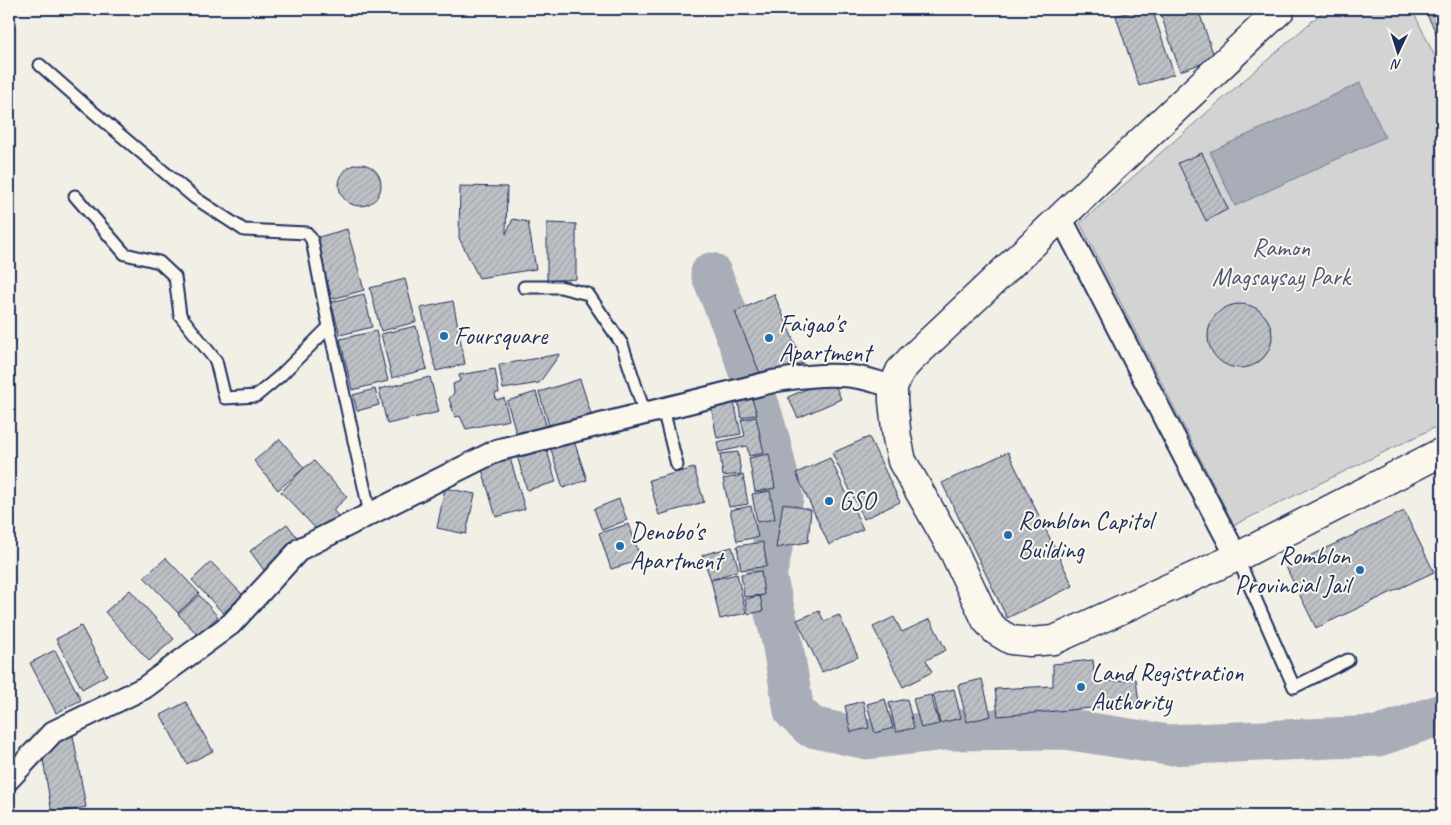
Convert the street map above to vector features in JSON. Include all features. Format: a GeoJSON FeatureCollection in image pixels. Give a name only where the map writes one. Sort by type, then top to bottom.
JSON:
{"type":"FeatureCollection","features":[{"type":"Feature","properties":{"kind":"street"},"geometry":{"type":"LineString","coordinates":[[1281,9],[900,371],[893,387],[892,401],[902,461],[954,552],[986,620],[996,630],[1011,640],[1030,642],[1054,640],[1237,556],[1442,452]]}},
{"type":"Feature","properties":{"kind":"street"},"geometry":{"type":"LineString","coordinates":[[1061,218],[1237,556]]}},
{"type":"Feature","properties":{"kind":"street"},"geometry":{"type":"LineString","coordinates":[[9,779],[53,732],[144,688],[231,624],[300,549],[498,450],[775,381],[805,376],[846,376],[893,387]]}},
{"type":"Feature","properties":{"kind":"lane"},"geometry":{"type":"LineString","coordinates":[[40,65],[195,198],[244,230],[306,233],[312,240],[370,514]]}},
{"type":"Feature","properties":{"kind":"lane"},"geometry":{"type":"LineString","coordinates":[[74,196],[126,254],[159,262],[175,278],[180,315],[216,361],[225,398],[256,396],[280,376],[329,327]]}},
{"type":"Feature","properties":{"kind":"lane"},"geometry":{"type":"LineString","coordinates":[[524,286],[560,287],[588,294],[622,344],[677,465]]}},
{"type":"Feature","properties":{"kind":"lane"},"geometry":{"type":"LineString","coordinates":[[1237,556],[1294,687],[1348,660]]}},
{"type":"Feature","properties":{"kind":"green space","name":"Ramon Magsaysay Park"},"geometry":{"type":"Polygon","coordinates":[[[1326,9],[1412,9],[1442,71],[1442,424],[1234,525],[1080,223],[1326,9]]]}},
{"type":"Feature","properties":{"kind":"shaded area"},"geometry":{"type":"Polygon","coordinates":[[[1360,83],[1385,137],[1235,206],[1210,152],[1360,83]]]}},
{"type":"Feature","properties":{"kind":"building"},"geometry":{"type":"Polygon","coordinates":[[[1139,9],[1152,9],[1174,74],[1139,86],[1116,16],[1139,9]]]}},
{"type":"Feature","properties":{"kind":"building"},"geometry":{"type":"Polygon","coordinates":[[[1159,9],[1198,9],[1215,59],[1180,71],[1159,9]]]}},
{"type":"Feature","properties":{"kind":"building"},"geometry":{"type":"Polygon","coordinates":[[[1424,9],[1442,9],[1442,44],[1424,9]]]}},
{"type":"Feature","properties":{"kind":"building"},"geometry":{"type":"Polygon","coordinates":[[[1202,153],[1228,209],[1206,221],[1178,163],[1202,153]]]}},
{"type":"Feature","properties":{"kind":"building"},"geometry":{"type":"Polygon","coordinates":[[[360,164],[375,170],[381,185],[375,200],[360,206],[345,200],[339,185],[345,170],[360,164]]]}},
{"type":"Feature","properties":{"kind":"building"},"geometry":{"type":"Polygon","coordinates":[[[460,186],[507,187],[506,234],[513,219],[528,222],[536,269],[479,278],[459,238],[460,186]]]}},
{"type":"Feature","properties":{"kind":"building"},"geometry":{"type":"Polygon","coordinates":[[[547,223],[576,224],[576,279],[547,281],[547,223]]]}},
{"type":"Feature","properties":{"kind":"building"},"geometry":{"type":"Polygon","coordinates":[[[347,229],[364,290],[332,299],[315,238],[347,229]]]}},
{"type":"Feature","properties":{"kind":"building"},"geometry":{"type":"Polygon","coordinates":[[[405,279],[416,322],[381,331],[370,288],[405,279]]]}},
{"type":"Feature","properties":{"kind":"building"},"geometry":{"type":"Polygon","coordinates":[[[364,294],[372,327],[340,335],[331,302],[364,294]]]}},
{"type":"Feature","properties":{"kind":"building","name":"Faigao's Apartment"},"geometry":{"type":"Polygon","coordinates":[[[774,294],[803,363],[762,378],[735,312],[774,294]]]}},
{"type":"Feature","properties":{"kind":"building","name":"Foursquare"},"geometry":{"type":"Polygon","coordinates":[[[453,301],[465,364],[436,371],[421,308],[453,301]]]}},
{"type":"Feature","properties":{"kind":"building"},"geometry":{"type":"Polygon","coordinates":[[[1240,304],[1258,310],[1266,318],[1272,336],[1266,354],[1258,362],[1240,368],[1222,362],[1214,354],[1208,336],[1214,318],[1222,310],[1240,304]]]}},
{"type":"Feature","properties":{"kind":"building"},"geometry":{"type":"Polygon","coordinates":[[[416,326],[427,369],[392,378],[381,334],[416,326]]]}},
{"type":"Feature","properties":{"kind":"building"},"geometry":{"type":"Polygon","coordinates":[[[376,331],[388,381],[352,390],[340,339],[376,331]]]}},
{"type":"Feature","properties":{"kind":"building"},"geometry":{"type":"Polygon","coordinates":[[[560,354],[539,383],[503,389],[499,365],[560,354]]]}},
{"type":"Feature","properties":{"kind":"building"},"geometry":{"type":"Polygon","coordinates":[[[495,369],[499,393],[495,393],[496,400],[504,398],[509,420],[466,429],[460,416],[455,417],[449,399],[454,393],[453,384],[460,381],[459,375],[495,369]]]}},
{"type":"Feature","properties":{"kind":"building"},"geometry":{"type":"Polygon","coordinates":[[[430,377],[439,412],[387,424],[379,389],[430,377]]]}},
{"type":"Feature","properties":{"kind":"building"},"geometry":{"type":"Polygon","coordinates":[[[832,378],[841,399],[798,418],[788,397],[832,378]]]}},
{"type":"Feature","properties":{"kind":"building"},"geometry":{"type":"Polygon","coordinates":[[[580,379],[593,420],[551,432],[539,392],[580,379]]]}},
{"type":"Feature","properties":{"kind":"building"},"geometry":{"type":"Polygon","coordinates":[[[375,389],[379,405],[357,411],[353,395],[375,389]]]}},
{"type":"Feature","properties":{"kind":"building"},"geometry":{"type":"Polygon","coordinates":[[[536,392],[548,431],[518,439],[507,401],[536,392]]]}},
{"type":"Feature","properties":{"kind":"building"},"geometry":{"type":"Polygon","coordinates":[[[750,393],[757,414],[741,418],[737,397],[750,393]]]}},
{"type":"Feature","properties":{"kind":"building"},"geometry":{"type":"Polygon","coordinates":[[[734,402],[741,434],[717,438],[711,407],[734,402]]]}},
{"type":"Feature","properties":{"kind":"building"},"geometry":{"type":"Polygon","coordinates":[[[756,417],[764,453],[749,456],[747,446],[719,452],[717,442],[745,436],[741,420],[756,417]]]}},
{"type":"Feature","properties":{"kind":"building"},"geometry":{"type":"Polygon","coordinates":[[[572,435],[587,480],[563,488],[549,443],[572,435]]]}},
{"type":"Feature","properties":{"kind":"building","name":"GSO"},"geometry":{"type":"Polygon","coordinates":[[[869,437],[900,502],[864,519],[832,453],[869,437]]]}},
{"type":"Feature","properties":{"kind":"building"},"geometry":{"type":"Polygon","coordinates":[[[280,439],[304,468],[278,490],[254,461],[280,439]]]}},
{"type":"Feature","properties":{"kind":"building"},"geometry":{"type":"Polygon","coordinates":[[[545,443],[556,482],[527,490],[516,452],[545,443]]]}},
{"type":"Feature","properties":{"kind":"building"},"geometry":{"type":"Polygon","coordinates":[[[738,452],[741,474],[723,476],[720,454],[738,452]]]}},
{"type":"Feature","properties":{"kind":"building","name":"Romblon Capitol Building"},"geometry":{"type":"Polygon","coordinates":[[[1008,452],[1073,586],[1007,618],[942,483],[1008,452]]]}},
{"type":"Feature","properties":{"kind":"building"},"geometry":{"type":"Polygon","coordinates":[[[769,454],[775,488],[755,492],[749,458],[769,454]]]}},
{"type":"Feature","properties":{"kind":"building"},"geometry":{"type":"Polygon","coordinates":[[[510,458],[525,509],[496,517],[481,466],[510,458]]]}},
{"type":"Feature","properties":{"kind":"building","name":"GSO"},"geometry":{"type":"Polygon","coordinates":[[[830,458],[863,529],[829,545],[796,473],[830,458]]]}},
{"type":"Feature","properties":{"kind":"building"},"geometry":{"type":"Polygon","coordinates":[[[314,461],[347,497],[333,510],[338,516],[320,533],[281,492],[304,468],[314,461]]]}},
{"type":"Feature","properties":{"kind":"building"},"geometry":{"type":"Polygon","coordinates":[[[694,468],[704,502],[659,515],[649,480],[694,468]]]}},
{"type":"Feature","properties":{"kind":"building"},"geometry":{"type":"Polygon","coordinates":[[[743,475],[748,504],[729,507],[723,479],[743,475]]]}},
{"type":"Feature","properties":{"kind":"building"},"geometry":{"type":"Polygon","coordinates":[[[445,488],[475,494],[466,534],[437,528],[445,488]]]}},
{"type":"Feature","properties":{"kind":"building"},"geometry":{"type":"Polygon","coordinates":[[[770,491],[775,519],[757,522],[752,494],[770,491]]]}},
{"type":"Feature","properties":{"kind":"building"},"geometry":{"type":"Polygon","coordinates":[[[619,499],[627,520],[602,530],[594,509],[619,499]]]}},
{"type":"Feature","properties":{"kind":"building"},"geometry":{"type":"Polygon","coordinates":[[[783,503],[811,510],[808,542],[776,548],[783,503]]]}},
{"type":"Feature","properties":{"kind":"building"},"geometry":{"type":"Polygon","coordinates":[[[751,506],[758,537],[737,541],[730,510],[751,506]]]}},
{"type":"Feature","properties":{"kind":"building","name":"Romblon Provincial Jail"},"geometry":{"type":"Polygon","coordinates":[[[1404,511],[1434,572],[1316,628],[1286,567],[1404,511]]]}},
{"type":"Feature","properties":{"kind":"building"},"geometry":{"type":"Polygon","coordinates":[[[287,524],[303,545],[266,573],[250,551],[287,524]]]}},
{"type":"Feature","properties":{"kind":"building","name":"Denobo's Apartment"},"geometry":{"type":"Polygon","coordinates":[[[629,524],[641,560],[611,569],[599,533],[629,524]]]}},
{"type":"Feature","properties":{"kind":"building"},"geometry":{"type":"Polygon","coordinates":[[[763,542],[767,566],[741,570],[737,546],[763,542]]]}},
{"type":"Feature","properties":{"kind":"building"},"geometry":{"type":"Polygon","coordinates":[[[732,547],[739,570],[711,580],[702,555],[732,547]]]}},
{"type":"Feature","properties":{"kind":"building"},"geometry":{"type":"Polygon","coordinates":[[[166,558],[199,593],[178,613],[144,577],[166,558]]]}},
{"type":"Feature","properties":{"kind":"building"},"geometry":{"type":"Polygon","coordinates":[[[211,562],[243,595],[223,613],[192,580],[211,562]]]}},
{"type":"Feature","properties":{"kind":"building"},"geometry":{"type":"Polygon","coordinates":[[[761,571],[764,595],[744,597],[741,574],[761,571]]]}},
{"type":"Feature","properties":{"kind":"building"},"geometry":{"type":"Polygon","coordinates":[[[737,574],[746,613],[720,619],[711,580],[737,574]]]}},
{"type":"Feature","properties":{"kind":"building"},"geometry":{"type":"Polygon","coordinates":[[[130,590],[174,639],[149,661],[105,612],[130,590]]]}},
{"type":"Feature","properties":{"kind":"building"},"geometry":{"type":"Polygon","coordinates":[[[199,595],[218,617],[198,635],[178,614],[199,595]]]}},
{"type":"Feature","properties":{"kind":"building"},"geometry":{"type":"Polygon","coordinates":[[[760,596],[763,611],[748,614],[745,599],[760,596]]]}},
{"type":"Feature","properties":{"kind":"building"},"geometry":{"type":"Polygon","coordinates":[[[819,611],[824,621],[839,615],[858,657],[822,672],[797,620],[819,611]]]}},
{"type":"Feature","properties":{"kind":"building"},"geometry":{"type":"Polygon","coordinates":[[[894,617],[902,632],[930,619],[946,650],[926,660],[932,672],[903,687],[873,627],[894,617]]]}},
{"type":"Feature","properties":{"kind":"building"},"geometry":{"type":"Polygon","coordinates":[[[81,626],[107,675],[82,689],[56,639],[81,626]]]}},
{"type":"Feature","properties":{"kind":"building"},"geometry":{"type":"Polygon","coordinates":[[[55,650],[81,700],[56,713],[30,663],[55,650]]]}},
{"type":"Feature","properties":{"kind":"building","name":"Land Registration Authority"},"geometry":{"type":"Polygon","coordinates":[[[1093,660],[1095,683],[1136,679],[1139,704],[998,716],[995,689],[1053,686],[1053,664],[1093,660]]]}},
{"type":"Feature","properties":{"kind":"building"},"geometry":{"type":"Polygon","coordinates":[[[982,679],[991,716],[967,722],[958,685],[982,679]]]}},
{"type":"Feature","properties":{"kind":"building"},"geometry":{"type":"Polygon","coordinates":[[[954,689],[961,718],[940,723],[933,694],[954,689]]]}},
{"type":"Feature","properties":{"kind":"building"},"geometry":{"type":"Polygon","coordinates":[[[931,695],[939,724],[921,728],[913,699],[931,695]]]}},
{"type":"Feature","properties":{"kind":"building"},"geometry":{"type":"Polygon","coordinates":[[[885,699],[893,728],[875,733],[867,704],[885,699]]]}},
{"type":"Feature","properties":{"kind":"building"},"geometry":{"type":"Polygon","coordinates":[[[907,699],[914,728],[896,732],[889,703],[907,699]]]}},
{"type":"Feature","properties":{"kind":"building"},"geometry":{"type":"Polygon","coordinates":[[[863,701],[869,728],[851,732],[845,706],[863,701]]]}},
{"type":"Feature","properties":{"kind":"building"},"geometry":{"type":"Polygon","coordinates":[[[186,702],[213,751],[187,764],[161,715],[186,702]]]}},
{"type":"Feature","properties":{"kind":"building"},"geometry":{"type":"Polygon","coordinates":[[[72,730],[86,807],[52,814],[42,753],[72,730]]]}},
{"type":"Feature","properties":{"kind":"waterway"},"geometry":{"type":"LineString","coordinates":[[711,273],[748,369]]}},
{"type":"Feature","properties":{"kind":"waterway"},"geometry":{"type":"LineString","coordinates":[[759,405],[783,498],[766,576],[782,641],[794,711],[811,727],[867,739],[947,730],[1065,729],[1168,745],[1378,736],[1442,714]]}},
{"type":"Feature","properties":{"kind":"place","name":"Foursquare"},"geometry":{"type":"Point","coordinates":[444,336]}},
{"type":"Feature","properties":{"kind":"place","name":"Faigao's Apartment"},"geometry":{"type":"Point","coordinates":[769,338]}},
{"type":"Feature","properties":{"kind":"place","name":"GSO"},"geometry":{"type":"Point","coordinates":[829,501]}},
{"type":"Feature","properties":{"kind":"place","name":"Romblon Capitol Building"},"geometry":{"type":"Point","coordinates":[1008,535]}},
{"type":"Feature","properties":{"kind":"place","name":"Denobo's Apartment"},"geometry":{"type":"Point","coordinates":[620,546]}},
{"type":"Feature","properties":{"kind":"place","name":"Romblon Provincial Jail"},"geometry":{"type":"Point","coordinates":[1360,570]}},
{"type":"Feature","properties":{"kind":"place","name":"Land Registration Authority"},"geometry":{"type":"Point","coordinates":[1081,687]}}]}
